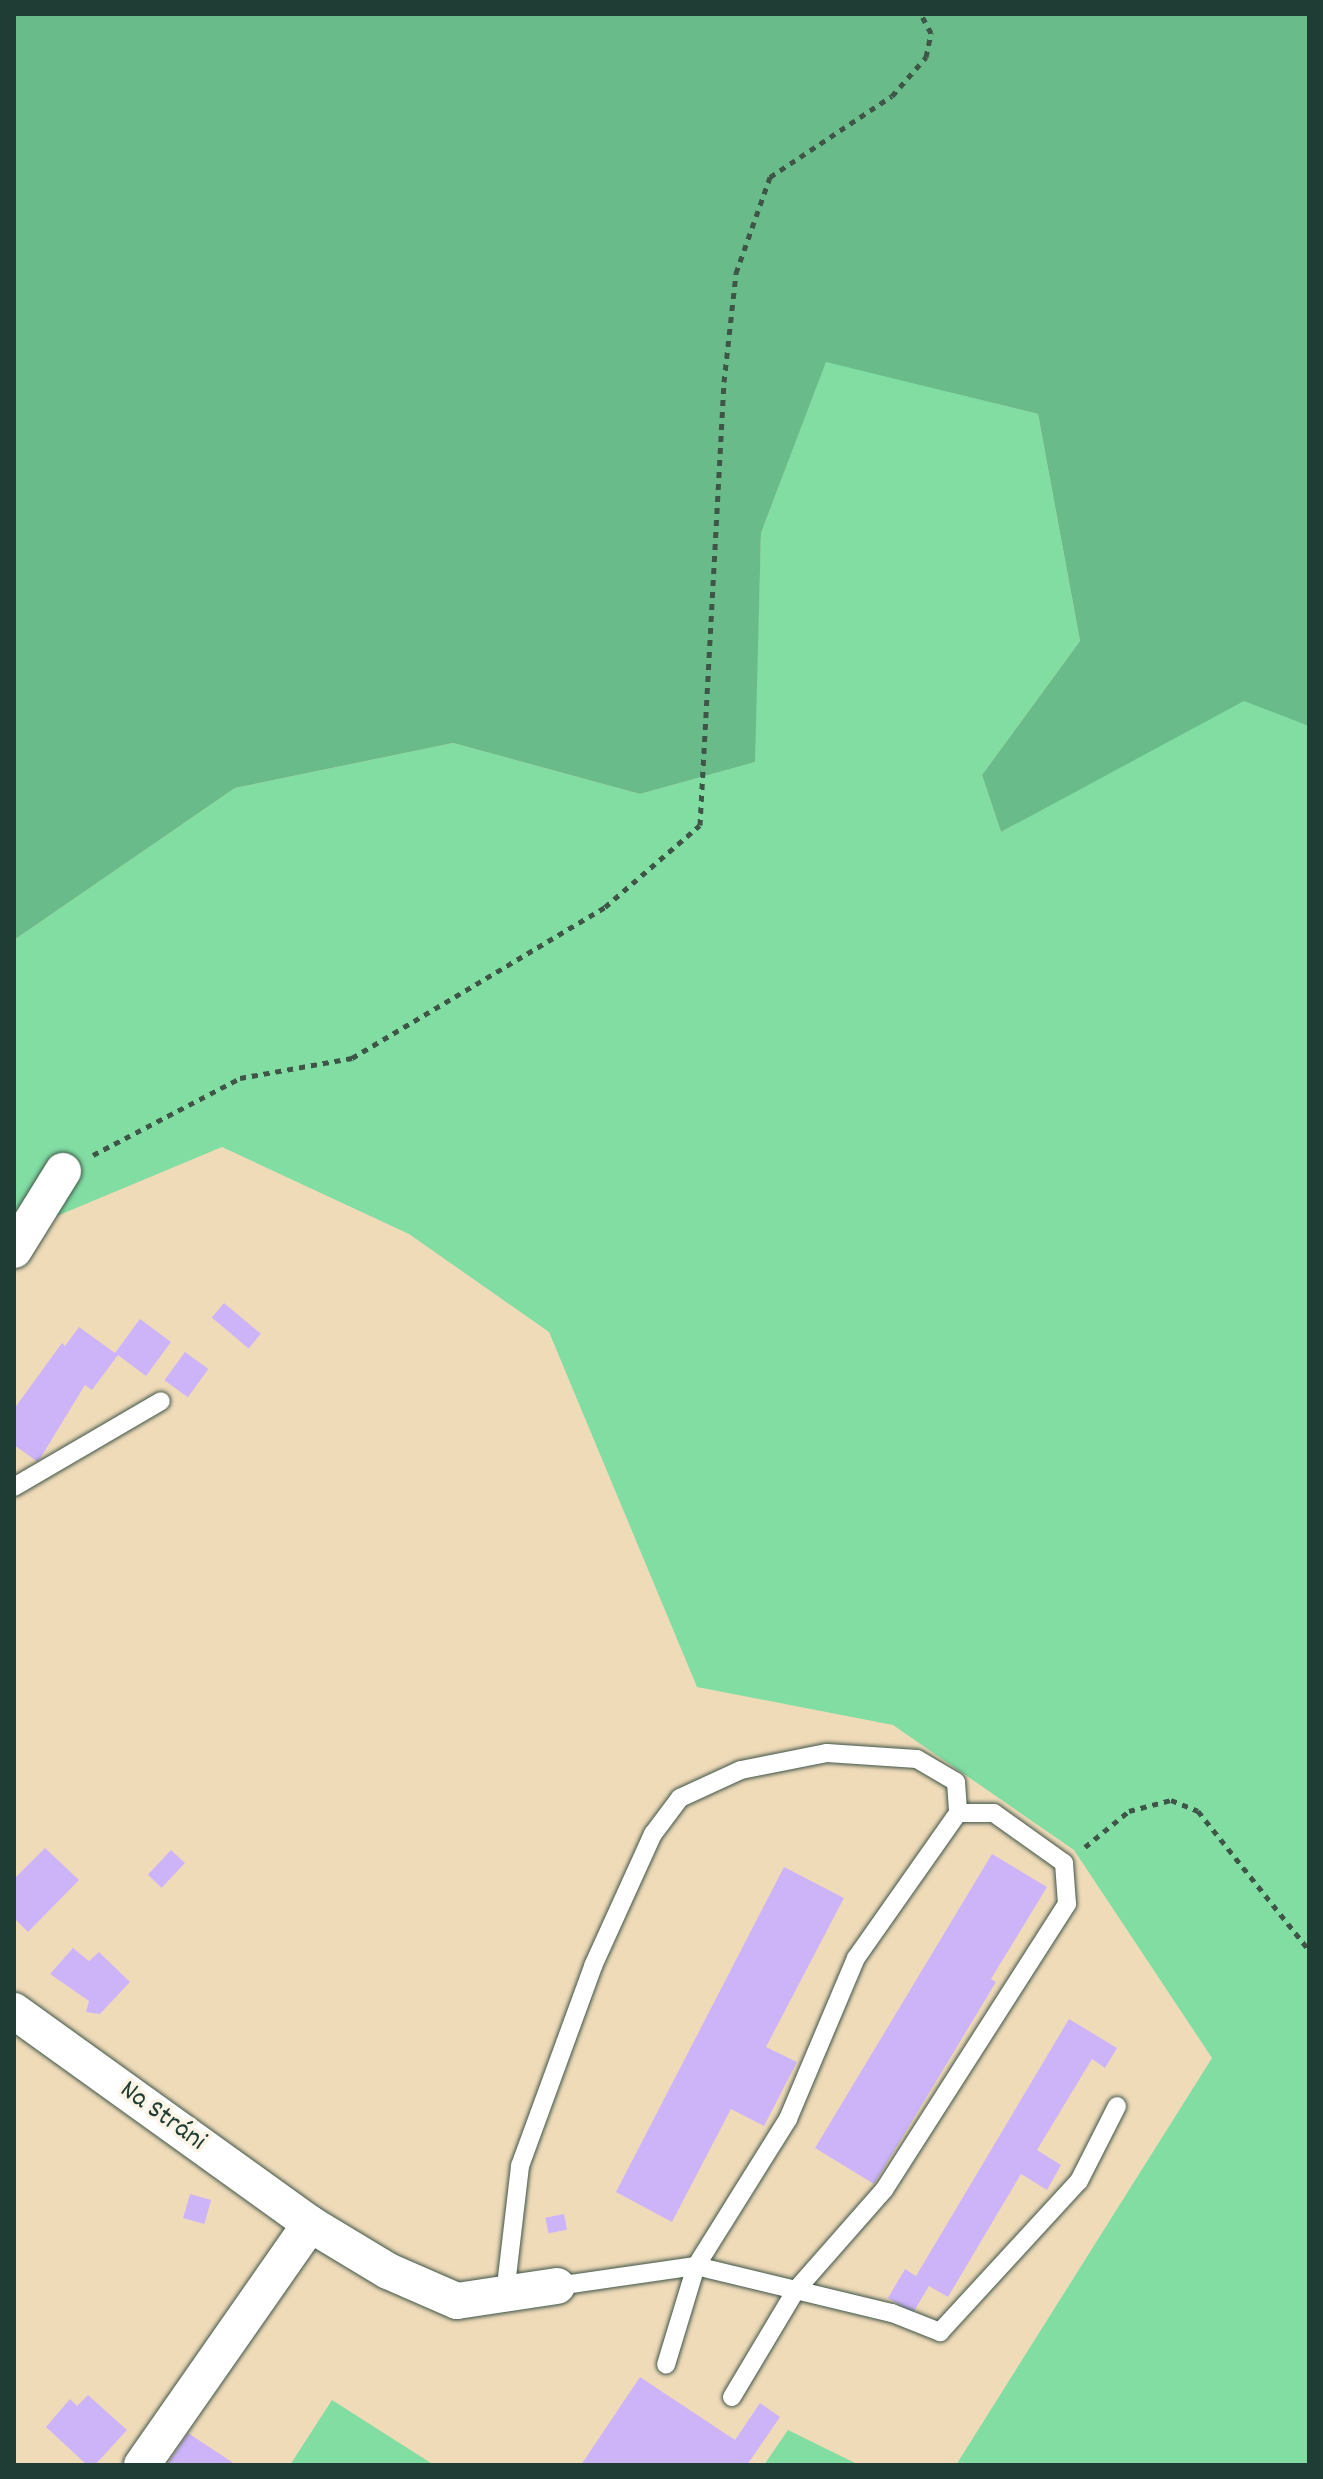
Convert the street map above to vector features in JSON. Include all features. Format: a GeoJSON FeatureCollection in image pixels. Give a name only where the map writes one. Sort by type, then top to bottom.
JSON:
{"type":"FeatureCollection","features":[{"type":"Feature","properties":{"kind":"street"},"geometry":{"type":"LineString","coordinates":[[14,1250],[63,1171]]}},
{"type":"Feature","properties":{"kind":"street","name":"Na Stráni"},"geometry":{"type":"LineString","coordinates":[[14,2011],[310,2224],[388,2271],[457,2301],[557,2286]]}},
{"type":"Feature","properties":{"kind":"street"},"geometry":{"type":"LineString","coordinates":[[142,2465],[310,2224]]}},
{"type":"Feature","properties":{"kind":"lane"},"geometry":{"type":"LineString","coordinates":[[14,1487],[161,1401]]}},
{"type":"Feature","properties":{"kind":"lane"},"geometry":{"type":"LineString","coordinates":[[505,2294],[520,2166],[593,1966],[653,1834],[680,1798],[741,1770],[827,1753],[917,1759],[956,1782],[958,1813],[856,1958],[788,2119],[696,2266],[666,2365]]}},
{"type":"Feature","properties":{"kind":"lane"},"geometry":{"type":"LineString","coordinates":[[732,2397],[796,2290],[884,2190],[1067,1904],[1064,1863],[994,1813],[958,1813]]}},
{"type":"Feature","properties":{"kind":"lane"},"geometry":{"type":"LineString","coordinates":[[557,2286],[696,2266],[892,2313],[940,2332],[1079,2181],[1117,2106]]}},
{"type":"Feature","properties":{"kind":"path"},"geometry":{"type":"LineString","coordinates":[[63,1171],[240,1078],[352,1058],[605,907],[700,825],[724,382],[736,273],[770,177],[892,96],[926,57],[931,33],[921,14]]}},
{"type":"Feature","properties":{"kind":"path"},"geometry":{"type":"LineString","coordinates":[[1064,1863],[1129,1811],[1171,1800],[1198,1811],[1309,1950]]}},
{"type":"Feature","properties":{"kind":"green space"},"geometry":{"type":"Polygon","coordinates":[[[14,14],[1309,14],[1309,726],[1244,701],[1001,832],[982,775],[1080,641],[1038,414],[826,362],[761,533],[755,762],[640,794],[453,743],[235,788],[14,940],[14,14]]]}},
{"type":"Feature","properties":{"kind":"green space"},"geometry":{"type":"Polygon","coordinates":[[[826,361],[1038,414],[1080,641],[982,775],[1001,832],[1079,789],[1309,640],[1309,2465],[956,2465],[1212,2058],[1074,1850],[893,1725],[697,1687],[549,1332],[409,1234],[222,1147],[21,1231],[14,1224],[14,940],[235,788],[453,743],[640,794],[754,762],[761,533],[826,361]]]}},
{"type":"Feature","properties":{"kind":"green space"},"geometry":{"type":"Polygon","coordinates":[[[332,2400],[434,2465],[290,2465],[332,2400]]]}},
{"type":"Feature","properties":{"kind":"green space"},"geometry":{"type":"Polygon","coordinates":[[[788,2430],[859,2465],[764,2465],[788,2430]]]}},
{"type":"Feature","properties":{"kind":"building"},"geometry":{"type":"Polygon","coordinates":[[[224,1303],[261,1334],[249,1348],[212,1318],[224,1303]]]}},
{"type":"Feature","properties":{"kind":"building"},"geometry":{"type":"Polygon","coordinates":[[[140,1319],[171,1342],[146,1376],[118,1355],[92,1390],[85,1385],[38,1462],[14,1445],[14,1409],[62,1343],[65,1346],[79,1327],[115,1353],[140,1319]]]}},
{"type":"Feature","properties":{"kind":"building"},"geometry":{"type":"Polygon","coordinates":[[[185,1352],[208,1369],[188,1397],[164,1380],[185,1352]]]}},
{"type":"Feature","properties":{"kind":"building"},"geometry":{"type":"Polygon","coordinates":[[[45,1848],[79,1880],[28,1932],[14,1918],[14,1879],[45,1848]]]}},
{"type":"Feature","properties":{"kind":"building"},"geometry":{"type":"Polygon","coordinates":[[[171,1850],[185,1863],[162,1888],[148,1875],[171,1850]]]}},
{"type":"Feature","properties":{"kind":"building"},"geometry":{"type":"Polygon","coordinates":[[[992,1854],[1047,1887],[991,1979],[996,1982],[874,2184],[815,2148],[992,1854]]]}},
{"type":"Feature","properties":{"kind":"building"},"geometry":{"type":"Polygon","coordinates":[[[784,1867],[844,1898],[766,2047],[797,2062],[764,2126],[731,2109],[672,2222],[616,2192],[784,1867]]]}},
{"type":"Feature","properties":{"kind":"building"},"geometry":{"type":"Polygon","coordinates":[[[73,1948],[89,1961],[99,1952],[130,1982],[100,2014],[86,2012],[89,2001],[50,1974],[73,1948]]]}},
{"type":"Feature","properties":{"kind":"building"},"geometry":{"type":"Polygon","coordinates":[[[1069,2019],[1117,2048],[1105,2068],[1092,2059],[1037,2150],[1061,2165],[1047,2190],[1021,2174],[948,2297],[929,2286],[913,2313],[888,2298],[905,2269],[916,2276],[1069,2019]]]}},
{"type":"Feature","properties":{"kind":"building"},"geometry":{"type":"Polygon","coordinates":[[[190,2194],[211,2200],[204,2224],[183,2218],[190,2194]]]}},
{"type":"Feature","properties":{"kind":"building"},"geometry":{"type":"Polygon","coordinates":[[[564,2214],[567,2230],[548,2233],[545,2218],[564,2214]]]}},
{"type":"Feature","properties":{"kind":"building"},"geometry":{"type":"Polygon","coordinates":[[[640,2377],[735,2440],[760,2403],[780,2417],[747,2465],[581,2465],[640,2377]]]}},
{"type":"Feature","properties":{"kind":"building"},"geometry":{"type":"Polygon","coordinates":[[[88,2395],[127,2430],[95,2465],[87,2465],[46,2427],[70,2399],[77,2406],[88,2395]]]}},
{"type":"Feature","properties":{"kind":"building"},"geometry":{"type":"Polygon","coordinates":[[[188,2433],[232,2462],[230,2465],[167,2465],[188,2433]]]}}]}
